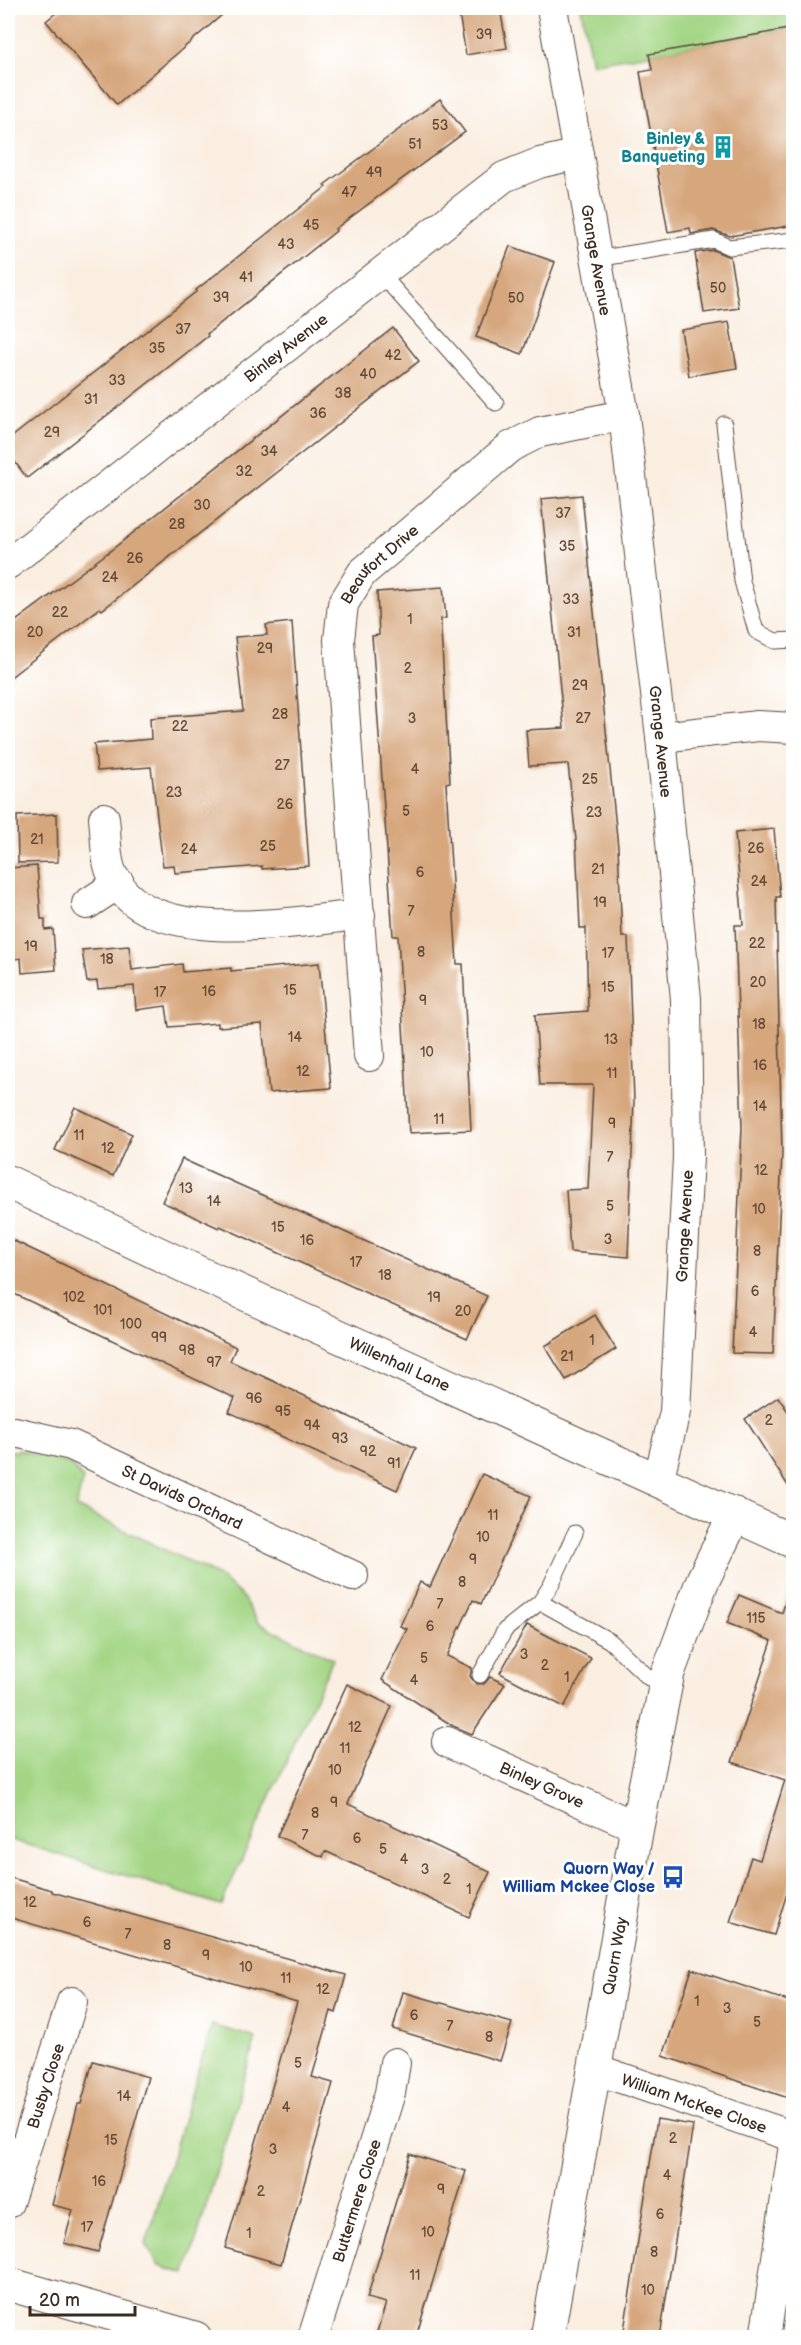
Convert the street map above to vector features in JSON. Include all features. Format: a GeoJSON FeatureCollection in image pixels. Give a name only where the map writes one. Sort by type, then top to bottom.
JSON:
{"type":"FeatureCollection","features":[{"type":"Feature","properties":{"kind":"street","name":"Grange Avenue"},"geometry":{"type":"LineString","coordinates":[[552,8],[624,415],[661,737],[686,999],[688,1156],[675,1412],[658,1481]]}},
{"type":"Feature","properties":{"kind":"street","name":"Binley Avenue"},"geometry":{"type":"LineString","coordinates":[[8,564],[504,177],[539,163],[578,154]]}},
{"type":"Feature","properties":{"kind":"street","name":"Beaufort Drive"},"geometry":{"type":"LineString","coordinates":[[369,1056],[339,640],[343,604],[362,573],[510,447],[540,432],[624,415]]}},
{"type":"Feature","properties":{"kind":"street"},"geometry":{"type":"LineString","coordinates":[[661,737],[758,726],[794,728]]}},
{"type":"Feature","properties":{"kind":"street"},"geometry":{"type":"LineString","coordinates":[[104,818],[110,868],[123,892],[150,912],[184,923],[230,926],[360,915]]}},
{"type":"Feature","properties":{"kind":"street"},"geometry":{"type":"LineString","coordinates":[[87,904],[118,883]]}},
{"type":"Feature","properties":{"kind":"street","name":"Willenhall Lane"},"geometry":{"type":"LineString","coordinates":[[8,1182],[198,1272],[794,1542]]}},
{"type":"Feature","properties":{"kind":"street","name":"St Davids Orchard"},"geometry":{"type":"LineString","coordinates":[[8,1435],[15,1432],[71,1445],[353,1576]]}},
{"type":"Feature","properties":{"kind":"street","name":"Quorn Way"},"geometry":{"type":"LineString","coordinates":[[547,2337],[666,1683],[702,1582],[735,1514]]}},
{"type":"Feature","properties":{"kind":"street","name":"Binley Grove"},"geometry":{"type":"LineString","coordinates":[[447,1742],[638,1827]]}},
{"type":"Feature","properties":{"kind":"street","name":"Busby Close"},"geometry":{"type":"LineString","coordinates":[[8,2203],[72,2002]]}},
{"type":"Feature","properties":{"kind":"street","name":"Buttermere Close"},"geometry":{"type":"LineString","coordinates":[[313,2337],[390,2093],[395,2063]]}},
{"type":"Feature","properties":{"kind":"street","name":"William McKee Close"},"geometry":{"type":"LineString","coordinates":[[595,2069],[794,2137]]}},
{"type":"Feature","properties":{"kind":"street"},"geometry":{"type":"LineString","coordinates":[[765,2337],[794,2145]]}},
{"type":"Feature","properties":{"kind":"street"},"geometry":{"type":"LineString","coordinates":[[8,2284],[195,2337]]}},
{"type":"Feature","properties":{"kind":"lane"},"geometry":{"type":"LineString","coordinates":[[596,259],[714,240],[729,247],[794,240]]}},
{"type":"Feature","properties":{"kind":"lane"},"geometry":{"type":"LineString","coordinates":[[380,273],[496,403]]}},
{"type":"Feature","properties":{"kind":"lane"},"geometry":{"type":"LineString","coordinates":[[724,424],[742,581],[756,631],[775,641],[794,640]]}},
{"type":"Feature","properties":{"kind":"lane"},"geometry":{"type":"LineString","coordinates":[[480,1675],[505,1630],[540,1602],[551,1585],[575,1533]]}},
{"type":"Feature","properties":{"kind":"lane"},"geometry":{"type":"LineString","coordinates":[[540,1602],[610,1641],[649,1678],[666,1683]]}},
{"type":"Feature","properties":{"kind":"green space"},"geometry":{"type":"Polygon","coordinates":[[[581,8],[793,8],[793,28],[592,64],[581,8]]]}},
{"type":"Feature","properties":{"kind":"green space"},"geometry":{"type":"Polygon","coordinates":[[[19,1450],[70,1464],[83,1479],[76,1507],[217,1575],[242,1596],[258,1623],[333,1659],[221,1905],[8,1839],[8,1452],[19,1450]]]}},
{"type":"Feature","properties":{"kind":"green space"},"geometry":{"type":"Polygon","coordinates":[[[212,2025],[256,2038],[186,2274],[159,2266],[146,2244],[212,2025]]]}},
{"type":"Feature","properties":{"kind":"building"},"geometry":{"type":"Polygon","coordinates":[[[62,8],[230,8],[117,105],[46,21],[62,8]]]}},
{"type":"Feature","properties":{"kind":"building"},"geometry":{"type":"Polygon","coordinates":[[[458,8],[500,8],[507,48],[466,55],[458,8]]]}},
{"type":"Feature","properties":{"kind":"building","name":"Binley & Banqueting"},"geometry":{"type":"Polygon","coordinates":[[[794,28],[794,225],[730,236],[713,230],[691,234],[690,228],[668,232],[640,72],[652,70],[649,54],[794,28]]]}},
{"type":"Feature","properties":{"kind":"building"},"geometry":{"type":"Polygon","coordinates":[[[440,99],[465,132],[335,229],[336,231],[207,334],[208,336],[27,478],[8,453],[8,440],[326,187],[324,185],[440,99]]]}},
{"type":"Feature","properties":{"kind":"building"},"geometry":{"type":"Polygon","coordinates":[[[510,246],[555,262],[522,354],[476,337],[510,246]]]}},
{"type":"Feature","properties":{"kind":"building"},"geometry":{"type":"Polygon","coordinates":[[[713,250],[730,257],[739,308],[704,313],[695,253],[713,250]]]}},
{"type":"Feature","properties":{"kind":"building"},"geometry":{"type":"Polygon","coordinates":[[[729,322],[737,368],[689,376],[681,330],[729,322]]]}},
{"type":"Feature","properties":{"kind":"building"},"geometry":{"type":"Polygon","coordinates":[[[393,328],[419,361],[102,610],[100,608],[8,679],[8,627],[110,551],[393,328]]]}},
{"type":"Feature","properties":{"kind":"building"},"geometry":{"type":"Polygon","coordinates":[[[582,495],[618,847],[622,937],[628,937],[634,1101],[628,1257],[570,1252],[566,1190],[588,1189],[593,1085],[540,1085],[535,1015],[588,1011],[586,928],[580,928],[576,840],[568,764],[529,766],[526,730],[564,728],[541,499],[582,495]]]}},
{"type":"Feature","properties":{"kind":"building"},"geometry":{"type":"Polygon","coordinates":[[[443,587],[446,618],[441,619],[441,631],[450,782],[446,783],[457,964],[463,964],[471,1130],[409,1133],[398,936],[393,936],[372,636],[379,635],[377,592],[443,587]]]}},
{"type":"Feature","properties":{"kind":"building"},"geometry":{"type":"Polygon","coordinates":[[[292,622],[309,866],[262,869],[262,866],[175,873],[174,865],[163,866],[151,767],[97,771],[94,744],[151,739],[150,718],[243,711],[235,637],[267,635],[266,625],[292,622]]]}},
{"type":"Feature","properties":{"kind":"building"},"geometry":{"type":"Polygon","coordinates":[[[57,814],[58,862],[18,863],[17,816],[57,814]]]}},
{"type":"Feature","properties":{"kind":"building"},"geometry":{"type":"Polygon","coordinates":[[[774,829],[780,897],[776,897],[782,1153],[773,1354],[732,1353],[742,1127],[735,925],[743,925],[735,833],[774,829]]]}},
{"type":"Feature","properties":{"kind":"building"},"geometry":{"type":"Polygon","coordinates":[[[37,866],[41,919],[45,919],[45,930],[53,929],[56,970],[22,973],[21,958],[8,960],[8,868],[37,866]]]}},
{"type":"Feature","properties":{"kind":"building"},"geometry":{"type":"Polygon","coordinates":[[[129,946],[132,970],[182,964],[183,972],[231,968],[231,971],[319,963],[331,1088],[269,1093],[262,1024],[218,1027],[218,1023],[169,1027],[166,1006],[136,1010],[134,986],[98,989],[97,981],[87,982],[82,950],[129,946]]]}},
{"type":"Feature","properties":{"kind":"building"},"geometry":{"type":"Polygon","coordinates":[[[75,1107],[132,1134],[113,1176],[55,1150],[75,1107]]]}},
{"type":"Feature","properties":{"kind":"building"},"geometry":{"type":"Polygon","coordinates":[[[182,1159],[487,1296],[467,1339],[220,1226],[219,1228],[162,1202],[182,1159]]]}},
{"type":"Feature","properties":{"kind":"building"},"geometry":{"type":"Polygon","coordinates":[[[8,1238],[236,1347],[230,1361],[416,1448],[397,1490],[229,1412],[235,1398],[8,1291],[8,1238]]]}},
{"type":"Feature","properties":{"kind":"building"},"geometry":{"type":"Polygon","coordinates":[[[595,1315],[616,1349],[566,1380],[545,1346],[595,1315]]]}},
{"type":"Feature","properties":{"kind":"building"},"geometry":{"type":"Polygon","coordinates":[[[778,1397],[794,1420],[794,1495],[745,1419],[778,1397]]]}},
{"type":"Feature","properties":{"kind":"building"},"geometry":{"type":"Polygon","coordinates":[[[482,1474],[531,1496],[481,1604],[473,1600],[447,1656],[472,1668],[470,1676],[476,1684],[484,1684],[490,1677],[505,1684],[472,1734],[453,1726],[382,1680],[407,1629],[400,1626],[420,1582],[430,1587],[482,1474]]]}},
{"type":"Feature","properties":{"kind":"building"},"geometry":{"type":"Polygon","coordinates":[[[788,1593],[794,1594],[794,1871],[774,1935],[730,1922],[751,1857],[760,1860],[785,1780],[732,1762],[772,1641],[727,1623],[739,1595],[782,1613],[788,1593]]]}},
{"type":"Feature","properties":{"kind":"building"},"geometry":{"type":"Polygon","coordinates":[[[527,1625],[591,1658],[564,1707],[500,1673],[527,1625]]]}},
{"type":"Feature","properties":{"kind":"building"},"geometry":{"type":"Polygon","coordinates":[[[347,1684],[392,1706],[348,1804],[490,1872],[469,1917],[325,1851],[323,1857],[277,1836],[347,1684]]]}},
{"type":"Feature","properties":{"kind":"building"},"geometry":{"type":"Polygon","coordinates":[[[8,1877],[52,1890],[52,1892],[346,1975],[336,2013],[331,2011],[312,2077],[333,2083],[281,2264],[225,2248],[297,2002],[8,1917],[8,1877]]]}},
{"type":"Feature","properties":{"kind":"building"},"geometry":{"type":"Polygon","coordinates":[[[692,1969],[794,2003],[794,2100],[663,2056],[692,1969]]]}},
{"type":"Feature","properties":{"kind":"building"},"geometry":{"type":"Polygon","coordinates":[[[403,1992],[512,2023],[500,2061],[393,2029],[403,1992]]]}},
{"type":"Feature","properties":{"kind":"building"},"geometry":{"type":"Polygon","coordinates":[[[93,2061],[148,2077],[98,2252],[64,2243],[73,2210],[52,2205],[78,2104],[81,2104],[93,2061]]]}},
{"type":"Feature","properties":{"kind":"building"},"geometry":{"type":"Polygon","coordinates":[[[657,2119],[693,2125],[660,2337],[623,2337],[657,2119]]]}},
{"type":"Feature","properties":{"kind":"building"},"geometry":{"type":"Polygon","coordinates":[[[410,2154],[466,2171],[416,2337],[396,2337],[377,2332],[386,2303],[367,2298],[410,2154]]]}},
{"type":"Feature","properties":{"kind":"place","name":"Binley & Banqueting"},"geometry":{"type":"Point","coordinates":[723,147]}},
{"type":"Feature","properties":{"kind":"place","name":"Quorn Way / William Mckee Close"},"geometry":{"type":"Point","coordinates":[673,1877]}}]}
